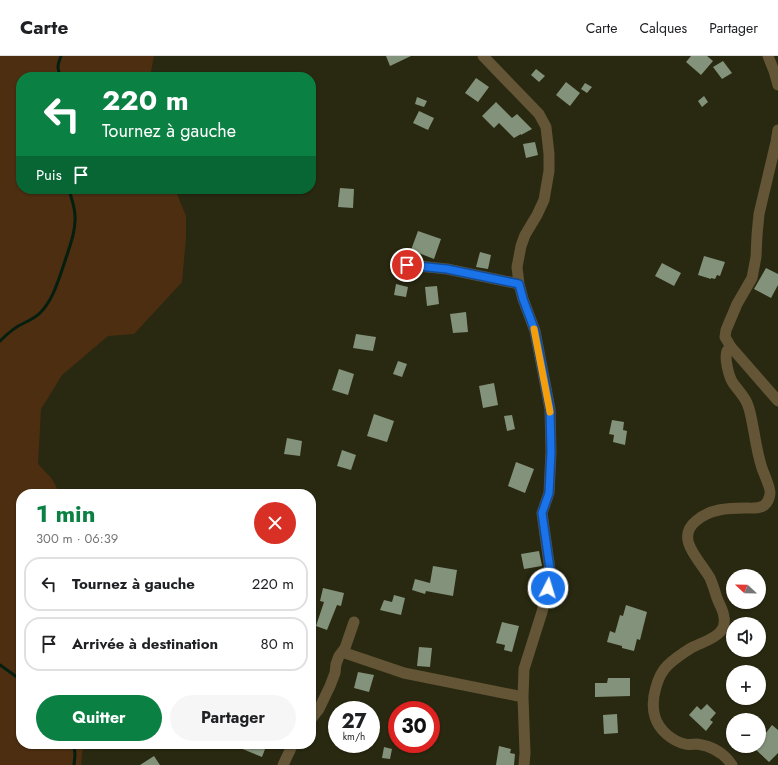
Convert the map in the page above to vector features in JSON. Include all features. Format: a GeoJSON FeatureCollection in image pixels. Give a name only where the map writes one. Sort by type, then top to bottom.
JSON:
{"type":"FeatureCollection","features":[{"type":"Feature","properties":{"kind":"street"},"geometry":{"type":"LineString","coordinates":[[483,56],[539,114],[546,127],[548,138],[549,171],[544,200],[525,235],[521,246],[517,268],[523,299],[535,331],[539,349],[550,409],[551,445],[549,493],[542,513],[551,576],[542,612],[524,669],[524,765]]}},
{"type":"Feature","properties":{"kind":"street"},"geometry":{"type":"LineString","coordinates":[[768,56],[778,85]]}},
{"type":"Feature","properties":{"kind":"street"},"geometry":{"type":"LineString","coordinates":[[778,130],[759,214],[756,257],[752,278],[737,304],[726,330],[725,337],[731,347],[778,402]]}},
{"type":"Feature","properties":{"kind":"street"},"geometry":{"type":"LineString","coordinates":[[399,264],[447,269],[519,284]]}},
{"type":"Feature","properties":{"kind":"street"},"geometry":{"type":"LineString","coordinates":[[731,347],[727,351],[726,358],[729,375],[747,403],[757,450],[770,495],[768,501],[763,506],[755,508],[724,509],[710,512],[694,522],[690,528],[688,541],[691,550],[714,588],[724,617],[724,625],[721,632],[691,648],[666,667],[660,674],[654,696],[653,710],[656,720],[666,734],[672,739],[685,744],[709,746],[727,758],[732,765]]}},
{"type":"Feature","properties":{"kind":"street"},"geometry":{"type":"LineString","coordinates":[[316,713],[330,686],[336,664],[345,648],[354,622]]}},
{"type":"Feature","properties":{"kind":"street"},"geometry":{"type":"LineString","coordinates":[[342,652],[404,673],[523,697]]}},
{"type":"Feature","properties":{"kind":"street"},"geometry":{"type":"LineString","coordinates":[[282,765],[290,749]]}},
{"type":"Feature","properties":{"kind":"shaded area"},"geometry":{"type":"Polygon","coordinates":[[[0,56],[154,56],[151,72],[16,72],[16,194],[177,194],[186,216],[186,238],[182,282],[134,334],[108,336],[62,375],[41,409],[38,464],[52,479],[57,489],[16,489],[16,749],[83,749],[81,765],[0,765],[0,56]]]}},
{"type":"Feature","properties":{"kind":"building"},"geometry":{"type":"Polygon","coordinates":[[[386,56],[411,56],[390,66],[386,56]]]}},
{"type":"Feature","properties":{"kind":"building"},"geometry":{"type":"Polygon","coordinates":[[[691,56],[707,56],[713,61],[701,75],[686,62],[691,56]]]}},
{"type":"Feature","properties":{"kind":"building"},"geometry":{"type":"Polygon","coordinates":[[[723,61],[732,73],[722,79],[713,67],[723,61]]]}},
{"type":"Feature","properties":{"kind":"building"},"geometry":{"type":"Polygon","coordinates":[[[536,69],[545,76],[539,82],[531,75],[536,69]]]}},
{"type":"Feature","properties":{"kind":"building"},"geometry":{"type":"Polygon","coordinates":[[[476,78],[489,87],[478,102],[465,93],[476,78]]]}},
{"type":"Feature","properties":{"kind":"building"},"geometry":{"type":"Polygon","coordinates":[[[566,82],[580,93],[570,106],[556,95],[566,82]]]}},
{"type":"Feature","properties":{"kind":"building"},"geometry":{"type":"Polygon","coordinates":[[[585,83],[592,87],[587,93],[581,89],[585,83]]]}},
{"type":"Feature","properties":{"kind":"building"},"geometry":{"type":"Polygon","coordinates":[[[704,96],[708,102],[702,107],[698,101],[704,96]]]}},
{"type":"Feature","properties":{"kind":"building"},"geometry":{"type":"Polygon","coordinates":[[[417,97],[427,101],[424,107],[415,104],[417,97]]]}},
{"type":"Feature","properties":{"kind":"building"},"geometry":{"type":"Polygon","coordinates":[[[496,102],[512,118],[517,114],[532,129],[514,138],[499,123],[494,128],[482,116],[496,102]]]}},
{"type":"Feature","properties":{"kind":"building"},"geometry":{"type":"Polygon","coordinates":[[[419,111],[434,118],[428,130],[413,123],[419,111]]]}},
{"type":"Feature","properties":{"kind":"building"},"geometry":{"type":"Polygon","coordinates":[[[535,142],[538,155],[526,158],[523,144],[535,142]]]}},
{"type":"Feature","properties":{"kind":"building"},"geometry":{"type":"Polygon","coordinates":[[[340,188],[354,189],[353,208],[338,207],[340,188]]]}},
{"type":"Feature","properties":{"kind":"building"},"geometry":{"type":"Polygon","coordinates":[[[418,231],[441,239],[434,259],[411,250],[418,231]]]}},
{"type":"Feature","properties":{"kind":"building"},"geometry":{"type":"Polygon","coordinates":[[[480,252],[491,255],[488,269],[476,267],[480,252]]]}},
{"type":"Feature","properties":{"kind":"building"},"geometry":{"type":"Polygon","coordinates":[[[704,256],[725,262],[720,276],[717,275],[715,279],[711,279],[698,275],[704,256]]]}},
{"type":"Feature","properties":{"kind":"building"},"geometry":{"type":"Polygon","coordinates":[[[662,263],[681,273],[674,286],[655,276],[662,263]]]}},
{"type":"Feature","properties":{"kind":"building"},"geometry":{"type":"Polygon","coordinates":[[[766,268],[778,274],[778,285],[771,298],[754,289],[766,268]]]}},
{"type":"Feature","properties":{"kind":"building"},"geometry":{"type":"Polygon","coordinates":[[[396,284],[408,287],[406,297],[394,295],[396,284]]]}},
{"type":"Feature","properties":{"kind":"building"},"geometry":{"type":"Polygon","coordinates":[[[437,286],[439,304],[427,306],[425,287],[437,286]]]}},
{"type":"Feature","properties":{"kind":"building"},"geometry":{"type":"Polygon","coordinates":[[[466,312],[468,332],[453,333],[450,314],[466,312]]]}},
{"type":"Feature","properties":{"kind":"building"},"geometry":{"type":"Polygon","coordinates":[[[356,334],[376,337],[373,351],[353,348],[356,334]]]}},
{"type":"Feature","properties":{"kind":"building"},"geometry":{"type":"Polygon","coordinates":[[[398,361],[407,364],[402,377],[393,374],[398,361]]]}},
{"type":"Feature","properties":{"kind":"building"},"geometry":{"type":"Polygon","coordinates":[[[339,369],[354,374],[348,395],[332,390],[339,369]]]}},
{"type":"Feature","properties":{"kind":"building"},"geometry":{"type":"Polygon","coordinates":[[[494,383],[498,405],[483,408],[479,386],[494,383]]]}},
{"type":"Feature","properties":{"kind":"building"},"geometry":{"type":"Polygon","coordinates":[[[374,414],[394,421],[387,442],[367,436],[374,414]]]}},
{"type":"Feature","properties":{"kind":"building"},"geometry":{"type":"Polygon","coordinates":[[[512,415],[515,429],[507,431],[504,416],[512,415]]]}},
{"type":"Feature","properties":{"kind":"building"},"geometry":{"type":"Polygon","coordinates":[[[612,420],[624,422],[623,430],[627,431],[625,445],[613,442],[614,435],[609,434],[612,420]]]}},
{"type":"Feature","properties":{"kind":"building"},"geometry":{"type":"Polygon","coordinates":[[[287,438],[302,441],[300,456],[284,454],[287,438]]]}},
{"type":"Feature","properties":{"kind":"building"},"geometry":{"type":"Polygon","coordinates":[[[342,450],[356,455],[351,470],[337,466],[342,450]]]}},
{"type":"Feature","properties":{"kind":"building"},"geometry":{"type":"Polygon","coordinates":[[[516,462],[534,469],[525,493],[508,486],[516,462]]]}},
{"type":"Feature","properties":{"kind":"building"},"geometry":{"type":"Polygon","coordinates":[[[539,551],[542,566],[524,569],[521,554],[539,551]]]}},
{"type":"Feature","properties":{"kind":"building"},"geometry":{"type":"Polygon","coordinates":[[[433,566],[457,570],[453,596],[426,591],[425,594],[412,590],[415,579],[430,583],[433,566]]]}},
{"type":"Feature","properties":{"kind":"building"},"geometry":{"type":"Polygon","coordinates":[[[323,588],[344,593],[341,606],[337,605],[327,630],[316,626],[324,602],[320,601],[323,588]]]}},
{"type":"Feature","properties":{"kind":"building"},"geometry":{"type":"Polygon","coordinates":[[[394,595],[405,598],[401,615],[380,610],[384,600],[392,602],[394,595]]]}},
{"type":"Feature","properties":{"kind":"building"},"geometry":{"type":"Polygon","coordinates":[[[626,605],[647,612],[640,640],[637,639],[634,651],[607,642],[610,631],[615,633],[620,615],[623,616],[626,605]]]}},
{"type":"Feature","properties":{"kind":"building"},"geometry":{"type":"Polygon","coordinates":[[[502,622],[519,626],[512,652],[504,650],[505,645],[496,643],[502,622]]]}},
{"type":"Feature","properties":{"kind":"building"},"geometry":{"type":"Polygon","coordinates":[[[419,647],[432,648],[430,667],[417,666],[419,647]]]}},
{"type":"Feature","properties":{"kind":"building"},"geometry":{"type":"Polygon","coordinates":[[[358,672],[374,675],[369,692],[354,688],[358,672]]]}},
{"type":"Feature","properties":{"kind":"building"},"geometry":{"type":"Polygon","coordinates":[[[608,678],[630,678],[630,696],[595,697],[595,683],[607,683],[608,678]]]}},
{"type":"Feature","properties":{"kind":"building"},"geometry":{"type":"Polygon","coordinates":[[[707,704],[716,713],[710,720],[713,722],[706,731],[689,715],[697,706],[701,710],[707,704]]]}},
{"type":"Feature","properties":{"kind":"building"},"geometry":{"type":"Polygon","coordinates":[[[617,714],[618,733],[604,734],[603,715],[617,714]]]}},
{"type":"Feature","properties":{"kind":"building"},"geometry":{"type":"Polygon","coordinates":[[[772,725],[778,730],[778,753],[769,762],[759,753],[766,753],[766,733],[772,725]]]}},
{"type":"Feature","properties":{"kind":"building"},"geometry":{"type":"Polygon","coordinates":[[[499,746],[511,749],[510,753],[515,754],[514,765],[496,765],[499,746]]]}},
{"type":"Feature","properties":{"kind":"building"},"geometry":{"type":"Polygon","coordinates":[[[384,747],[388,748],[388,753],[391,753],[390,759],[382,758],[384,747]]]}},
{"type":"Feature","properties":{"kind":"building"},"geometry":{"type":"Polygon","coordinates":[[[242,749],[265,749],[262,757],[242,749]]]}},
{"type":"Feature","properties":{"kind":"building"},"geometry":{"type":"Polygon","coordinates":[[[154,756],[160,765],[140,765],[154,756]]]}},
{"type":"Feature","properties":{"kind":"waterway"},"geometry":{"type":"LineString","coordinates":[[59,72],[58,67],[61,56]]}},
{"type":"Feature","properties":{"kind":"waterway"},"geometry":{"type":"LineString","coordinates":[[0,341],[8,333],[40,313],[45,308],[55,290],[70,246],[75,222],[74,206],[70,194]]}},
{"type":"Feature","properties":{"kind":"waterway"},"geometry":{"type":"LineString","coordinates":[[0,665],[16,676]]}},
{"type":"Feature","properties":{"kind":"waterway"},"geometry":{"type":"LineString","coordinates":[[74,749],[74,765]]}},
{"type":"Feature","properties":{"kind":"slow traffic"},"geometry":{"type":"LineString","coordinates":[[534,329],[548,395],[550,412]]}},
{"type":"Feature","properties":{"kind":"route"},"geometry":{"type":"LineString","coordinates":[[407,265],[447,269],[519,284],[535,331],[550,409],[551,452],[549,493],[542,513],[551,576],[548,588]]}}]}
